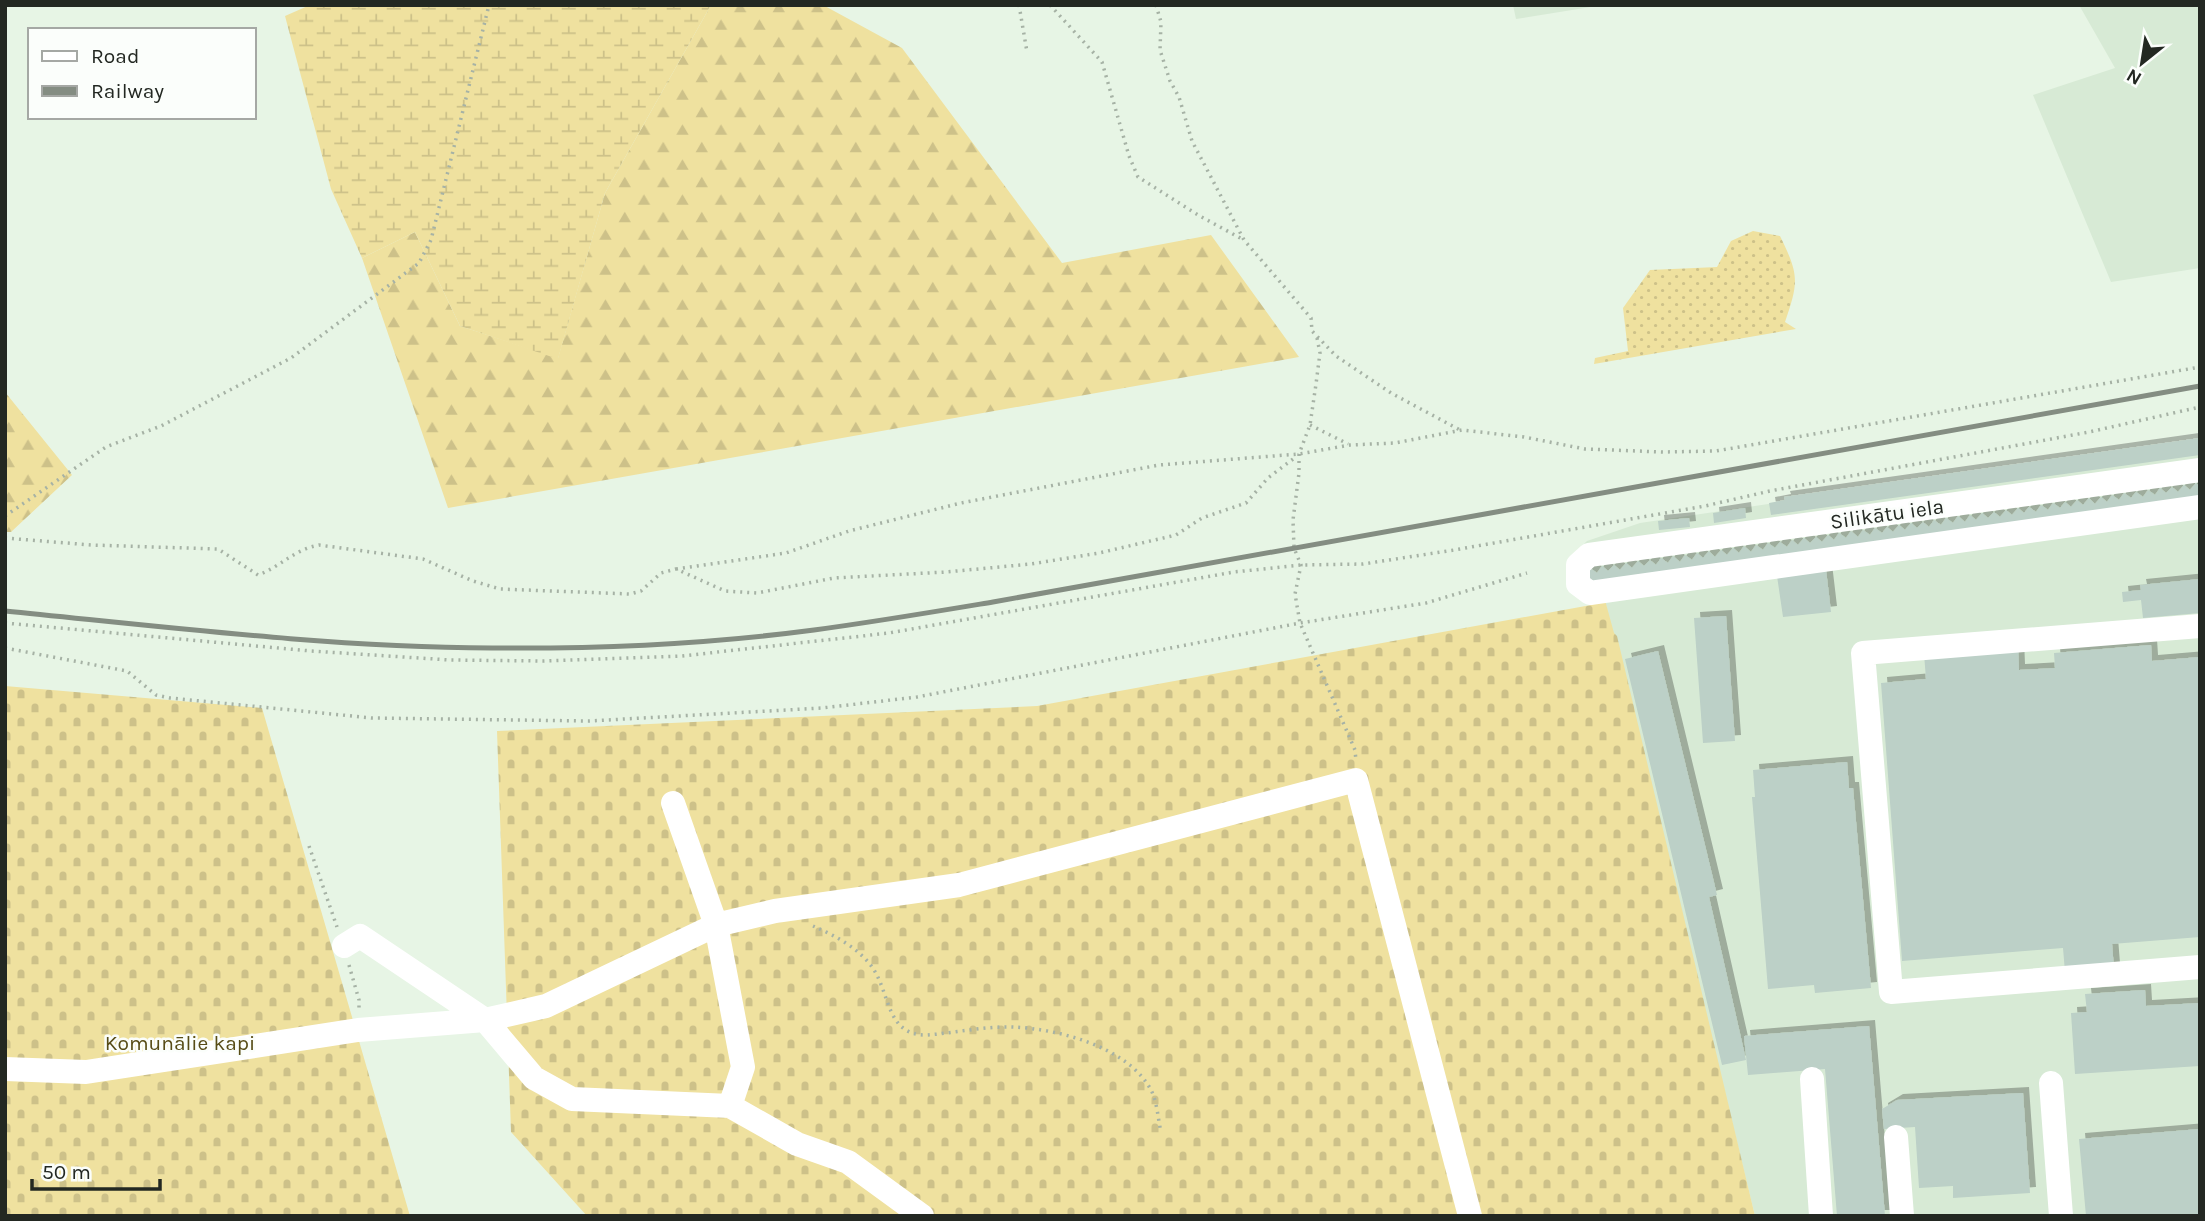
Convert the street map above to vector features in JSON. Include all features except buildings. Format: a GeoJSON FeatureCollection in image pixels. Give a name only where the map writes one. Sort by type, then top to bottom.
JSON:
{"type":"FeatureCollection","features":[{"type":"Feature","properties":{"kind":"lane","name":"Silikātu iela"},"geometry":{"type":"LineString","coordinates":[[2200,470],[1589,555],[1578,565],[1578,584],[1590,593],[2200,507]]}},
{"type":"Feature","properties":{"kind":"lane"},"geometry":{"type":"LineString","coordinates":[[2200,626],[1863,653],[1891,992],[2200,967]]}},
{"type":"Feature","properties":{"kind":"lane"},"geometry":{"type":"LineString","coordinates":[[5,1069],[86,1072],[358,1030],[485,1020],[546,1006],[716,925],[775,911],[959,885],[1356,780],[1470,1216]]}},
{"type":"Feature","properties":{"kind":"lane"},"geometry":{"type":"LineString","coordinates":[[673,803],[716,925],[743,1067],[730,1106]]}},
{"type":"Feature","properties":{"kind":"lane"},"geometry":{"type":"LineString","coordinates":[[344,946],[360,936],[485,1020],[534,1078],[572,1099],[730,1106],[797,1144],[848,1162],[922,1216]]}},
{"type":"Feature","properties":{"kind":"lane"},"geometry":{"type":"LineString","coordinates":[[1812,1079],[1821,1216]]}},
{"type":"Feature","properties":{"kind":"lane"},"geometry":{"type":"LineString","coordinates":[[2051,1083],[2062,1216]]}},
{"type":"Feature","properties":{"kind":"lane"},"geometry":{"type":"LineString","coordinates":[[1896,1137],[1902,1216]]}},
{"type":"Feature","properties":{"kind":"path"},"geometry":{"type":"LineString","coordinates":[[5,516],[106,447],[161,426],[291,358],[419,263],[431,240],[489,5]]}},
{"type":"Feature","properties":{"kind":"path"},"geometry":{"type":"LineString","coordinates":[[1019,5],[1027,52]]}},
{"type":"Feature","properties":{"kind":"path"},"geometry":{"type":"LineString","coordinates":[[1050,5],[1102,62],[1129,156],[1138,177],[1244,240]]}},
{"type":"Feature","properties":{"kind":"path"},"geometry":{"type":"LineString","coordinates":[[1156,5],[1161,22],[1160,50],[1170,81],[1179,97],[1192,141],[1244,240],[1311,318],[1312,331],[1336,356],[1391,393],[1462,430]]}},
{"type":"Feature","properties":{"kind":"path"},"geometry":{"type":"LineString","coordinates":[[1317,338],[1320,353],[1310,425],[1299,454],[1300,473],[1293,520],[1294,548],[1301,565],[1295,594],[1300,623],[1355,750],[1356,780]]}},
{"type":"Feature","properties":{"kind":"path"},"geometry":{"type":"LineString","coordinates":[[5,538],[91,545],[218,549],[258,575],[274,569],[289,556],[305,548],[319,545],[423,559],[472,581],[500,589],[630,594],[641,591],[660,573],[676,569],[786,553],[849,531],[961,503],[1159,465],[1299,454],[1350,445],[1395,443],[1462,430],[1524,437],[1585,449],[1663,453],[1716,450],[2200,367]]}},
{"type":"Feature","properties":{"kind":"path"},"geometry":{"type":"LineString","coordinates":[[5,623],[311,651],[450,660],[544,661],[682,656],[889,633],[1234,572],[1301,565],[1363,564],[1454,550],[1705,506],[1784,488],[2089,432],[2200,407]]}},
{"type":"Feature","properties":{"kind":"path"},"geometry":{"type":"LineString","coordinates":[[1310,425],[1350,445]]}},
{"type":"Feature","properties":{"kind":"path"},"geometry":{"type":"LineString","coordinates":[[676,569],[725,591],[757,593],[834,578],[1031,564],[1099,553],[1175,535],[1202,518],[1246,503],[1268,478],[1299,454]]}},
{"type":"Feature","properties":{"kind":"path"},"geometry":{"type":"LineString","coordinates":[[5,648],[127,671],[156,695],[170,698],[372,718],[589,721],[822,708],[918,697],[1300,623],[1426,603],[1527,573]]}},
{"type":"Feature","properties":{"kind":"path"},"geometry":{"type":"LineString","coordinates":[[775,911],[827,932],[852,948],[873,969],[903,1030],[915,1036],[1012,1027],[1064,1034],[1102,1048],[1134,1068],[1152,1091],[1161,1132]]}},
{"type":"Feature","properties":{"kind":"shaded area"},"geometry":{"type":"Polygon","coordinates":[[[1513,5],[1603,5],[1516,19],[1513,5]]]}},
{"type":"Feature","properties":{"kind":"shaded area"},"geometry":{"type":"Polygon","coordinates":[[[2079,5],[2200,5],[2200,268],[2111,282],[2033,95],[2115,68],[2079,5]]]}},
{"type":"Feature","properties":{"kind":"shaded area"},"geometry":{"type":"Polygon","coordinates":[[[2200,440],[2200,1216],[1755,1216],[1605,601],[1570,557],[1587,541],[1640,523],[2200,440]]]}},
{"type":"Feature","properties":{"kind":"green space"},"geometry":{"type":"Polygon","coordinates":[[[310,5],[711,5],[605,193],[558,359],[460,326],[415,232],[362,258],[331,189],[285,16],[310,5]]]}},
{"type":"Feature","properties":{"kind":"green space"},"geometry":{"type":"Polygon","coordinates":[[[711,5],[823,5],[902,48],[1062,263],[1211,235],[1299,357],[448,508],[362,258],[415,232],[460,326],[558,358],[605,193],[711,5]]]}},
{"type":"Feature","properties":{"kind":"green space"},"geometry":{"type":"Polygon","coordinates":[[[1753,231],[1780,236],[1791,260],[1795,287],[1785,322],[1796,329],[1594,364],[1595,358],[1628,351],[1623,308],[1650,270],[1717,267],[1731,241],[1753,231]]]}},
{"type":"Feature","properties":{"kind":"green space"},"geometry":{"type":"Polygon","coordinates":[[[5,392],[72,475],[11,532],[5,532],[5,392]]]}},
{"type":"Feature","properties":{"kind":"green space"},"geometry":{"type":"Polygon","coordinates":[[[1605,600],[1617,636],[1755,1216],[587,1216],[511,1132],[497,731],[1037,706],[1591,605],[1605,600]]]}},
{"type":"Feature","properties":{"kind":"green space","name":"Komunālie kapi"},"geometry":{"type":"Polygon","coordinates":[[[5,686],[262,708],[410,1216],[5,1216],[5,686]]]}},
{"type":"Feature","properties":{"kind":"railway"},"geometry":{"type":"LineString","coordinates":[[5,611],[248,635],[431,647],[613,646],[774,635],[993,602],[2200,386]]}}]}
